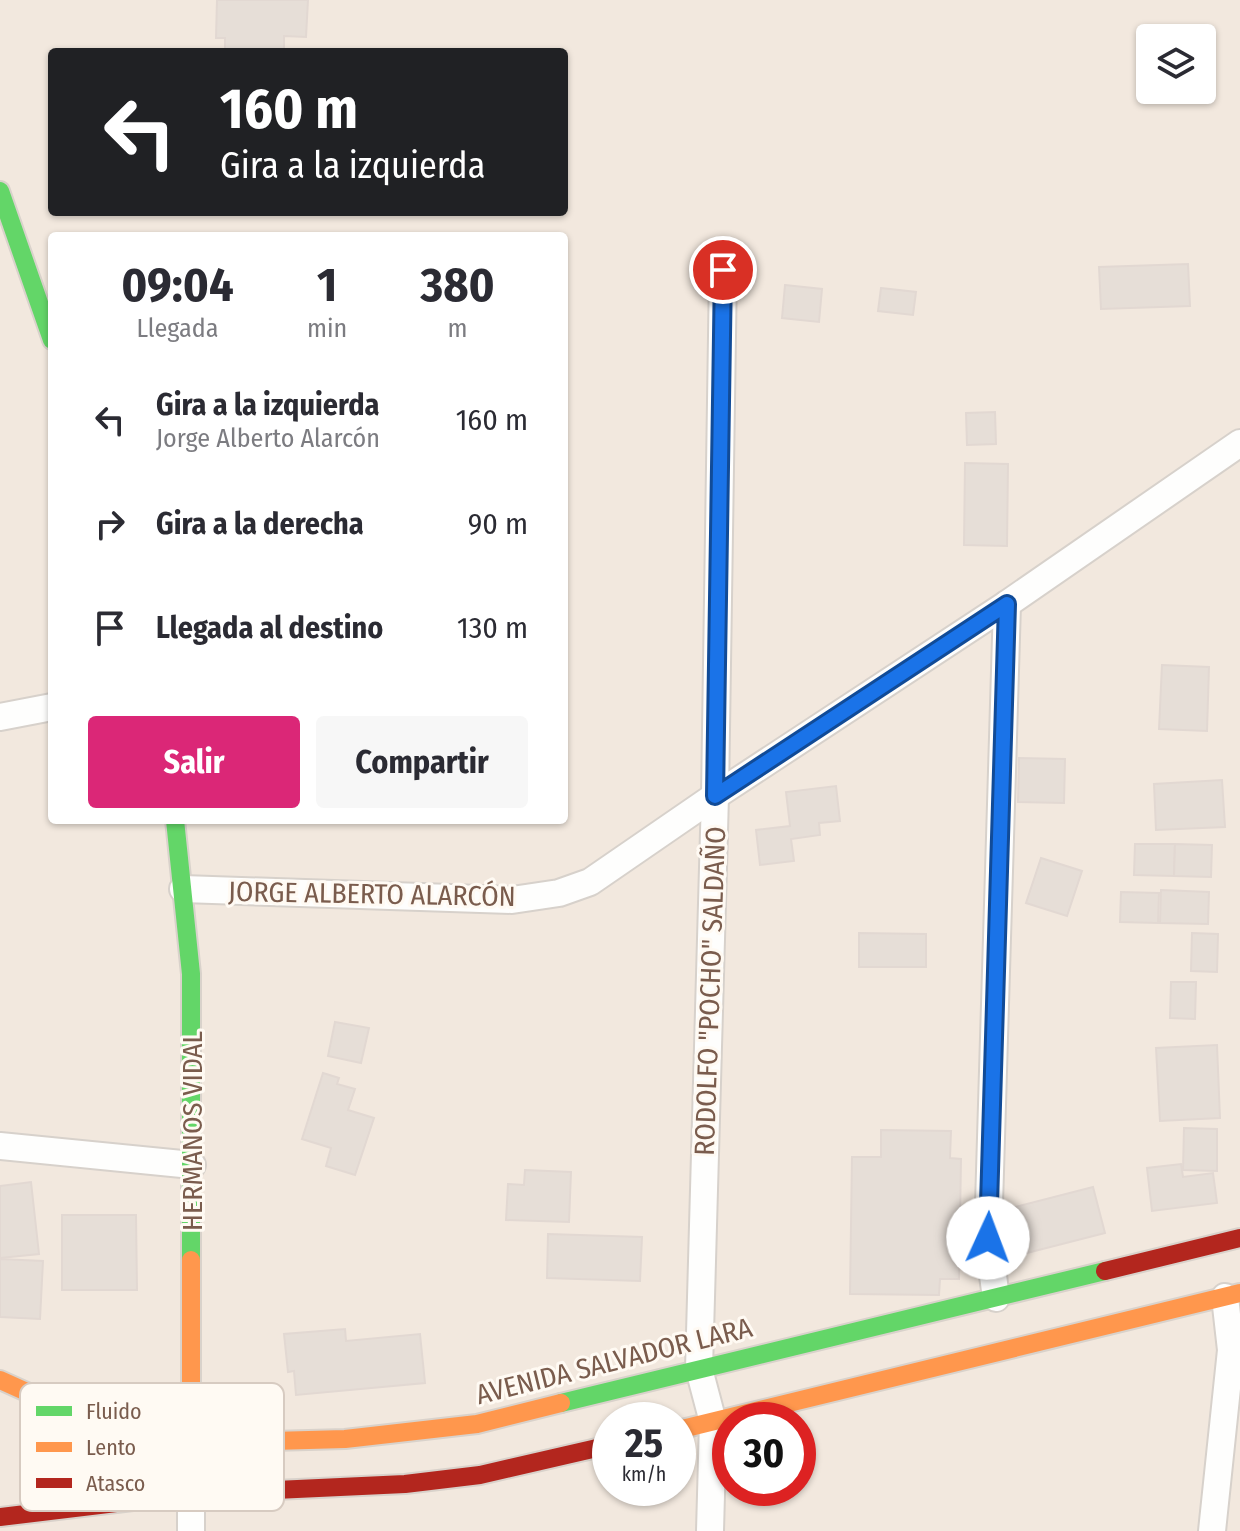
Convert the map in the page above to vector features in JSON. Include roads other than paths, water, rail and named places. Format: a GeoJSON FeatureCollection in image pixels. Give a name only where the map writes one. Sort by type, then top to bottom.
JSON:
{"type":"FeatureCollection","features":[{"type":"Feature","properties":{"kind":"street"},"geometry":{"type":"LineString","coordinates":[[0,191],[48,329]]}},
{"type":"Feature","properties":{"kind":"street","name":"RODOLFO \"POCHO\" SALDAÑO"},"geometry":{"type":"LineString","coordinates":[[712,1418],[699,1369],[715,796],[723,270]]}},
{"type":"Feature","properties":{"kind":"street","name":"JORGE ALBERTO ALARCÓN"},"geometry":{"type":"LineString","coordinates":[[183,889],[512,900],[559,893],[590,882],[1007,604],[1240,443]]}},
{"type":"Feature","properties":{"kind":"street"},"geometry":{"type":"LineString","coordinates":[[996,1298],[988,1238],[1007,604]]}},
{"type":"Feature","properties":{"kind":"street"},"geometry":{"type":"LineString","coordinates":[[0,717],[48,708]]}},
{"type":"Feature","properties":{"kind":"street","name":"HERMANOS VIDAL"},"geometry":{"type":"LineString","coordinates":[[175,824],[191,974],[192,1383]]}},
{"type":"Feature","properties":{"kind":"street"},"geometry":{"type":"LineString","coordinates":[[0,1146],[192,1165]]}},
{"type":"Feature","properties":{"kind":"street","name":"AVENIDA SALVADOR LARA"},"geometry":{"type":"LineString","coordinates":[[284,1441],[345,1439],[477,1424],[1240,1238]]}},
{"type":"Feature","properties":{"kind":"street"},"geometry":{"type":"LineString","coordinates":[[795,1402],[1232,1295],[1231,1350],[1212,1531]]}},
{"type":"Feature","properties":{"kind":"street","name":"AVENIDA SALVADOR LARA"},"geometry":{"type":"LineString","coordinates":[[0,1380],[20,1389]]}},
{"type":"Feature","properties":{"kind":"street"},"geometry":{"type":"LineString","coordinates":[[284,1490],[405,1484],[480,1475],[592,1449]]}},
{"type":"Feature","properties":{"kind":"street","name":"RODOLFO \"POCHO\" SALDAÑO"},"geometry":{"type":"LineString","coordinates":[[710,1531],[712,1458]]}},
{"type":"Feature","properties":{"kind":"street"},"geometry":{"type":"LineString","coordinates":[[0,1517],[50,1511]]}}]}
